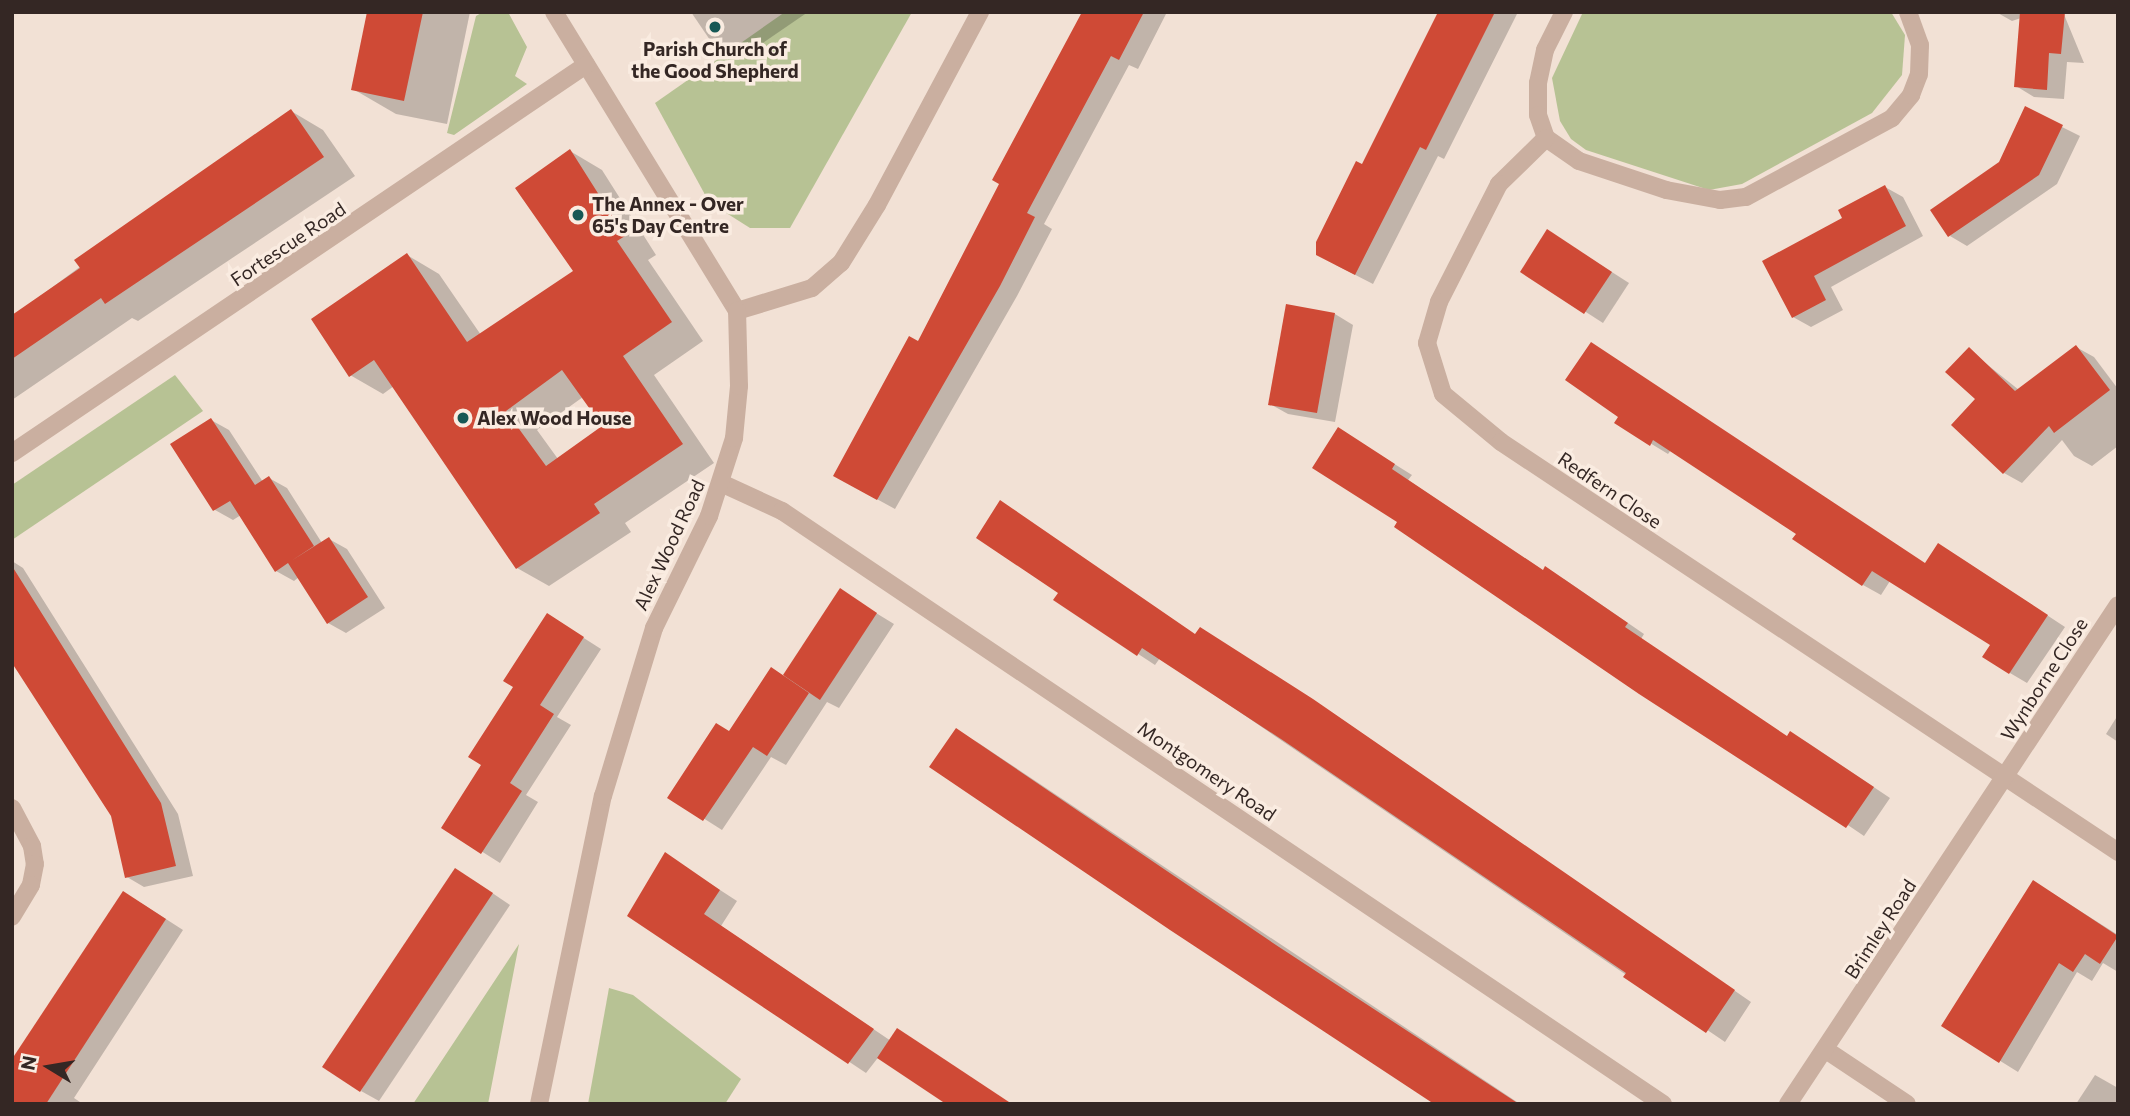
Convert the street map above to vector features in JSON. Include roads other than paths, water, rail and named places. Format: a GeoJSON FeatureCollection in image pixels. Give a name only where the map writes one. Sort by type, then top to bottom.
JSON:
{"type":"FeatureCollection","features":[{"type":"Feature","properties":{"kind":"street"},"geometry":{"type":"LineString","coordinates":[[554,12],[737,311],[812,288],[841,263],[877,205],[980,12]]}},
{"type":"Feature","properties":{"kind":"street"},"geometry":{"type":"LineString","coordinates":[[1564,12],[1545,50],[1538,83],[1538,115],[1546,138],[1579,161],[1666,190],[1720,200],[1746,197],[1892,118],[1911,95],[1919,74],[1920,45],[1908,12]]}},
{"type":"Feature","properties":{"kind":"street","name":"Fortescue Road"},"geometry":{"type":"LineString","coordinates":[[12,453],[586,65]]}},
{"type":"Feature","properties":{"kind":"street","name":"Redfern Close"},"geometry":{"type":"LineString","coordinates":[[1546,138],[1499,184],[1438,302],[1427,343],[1444,394],[1501,442],[2118,852]]}},
{"type":"Feature","properties":{"kind":"street","name":"Alex Wood Road"},"geometry":{"type":"LineString","coordinates":[[539,1104],[603,796],[654,628],[721,483],[734,438],[738,399],[737,311]]}},
{"type":"Feature","properties":{"kind":"street","name":"Montgomery Road"},"geometry":{"type":"LineString","coordinates":[[721,483],[782,511],[1663,1104]]}},
{"type":"Feature","properties":{"kind":"street","name":"Wynborne Close"},"geometry":{"type":"LineString","coordinates":[[2005,777],[2118,605]]}},
{"type":"Feature","properties":{"kind":"street","name":"Brimley Road"},"geometry":{"type":"LineString","coordinates":[[1788,1104],[2005,777]]}},
{"type":"Feature","properties":{"kind":"street"},"geometry":{"type":"LineString","coordinates":[[12,808],[32,846],[35,864],[31,885],[12,917]]}},
{"type":"Feature","properties":{"kind":"street"},"geometry":{"type":"LineString","coordinates":[[1825,1050],[1907,1104]]}},
{"type":"Feature","properties":{"kind":"place","name":"Parish Church of the Good Shepherd"},"geometry":{"type":"Point","coordinates":[715,27]}},
{"type":"Feature","properties":{"kind":"place","name":"The Annex - Over 65's Day Centre"},"geometry":{"type":"Point","coordinates":[578,215]}},
{"type":"Feature","properties":{"kind":"place","name":"Alex Wood House"},"geometry":{"type":"Point","coordinates":[463,418]}}]}
